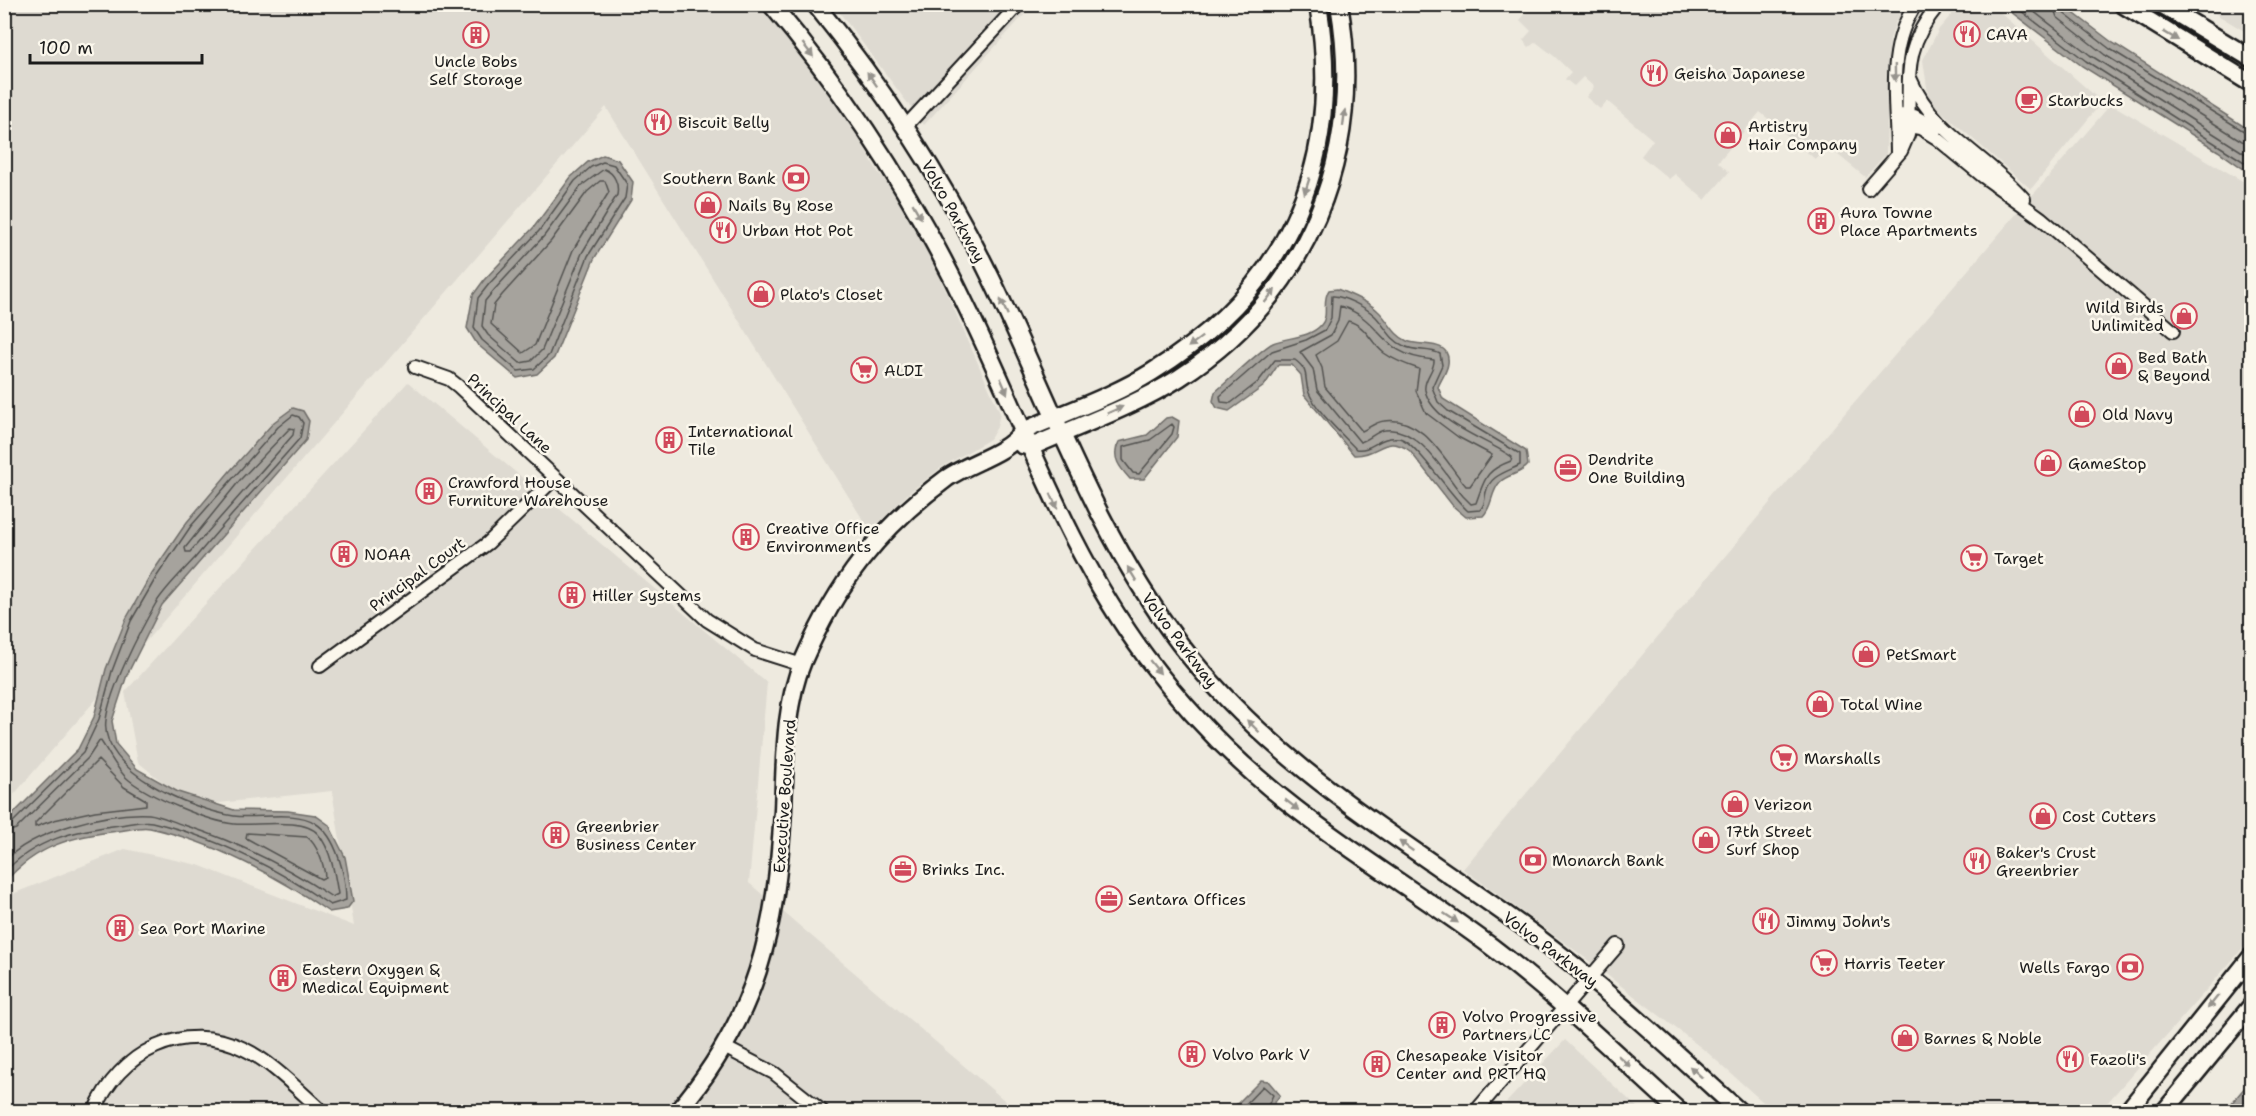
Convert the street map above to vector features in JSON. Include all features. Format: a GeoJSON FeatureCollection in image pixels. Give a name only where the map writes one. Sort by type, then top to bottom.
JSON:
{"type":"FeatureCollection","features":[{"type":"Feature","properties":{"kind":"main road","name":"Volvo Parkway"},"geometry":{"type":"LineString","coordinates":[[771,4],[856,115],[912,203],[970,314],[1019,437],[1031,447],[1060,513],[1099,585],[1145,656],[1199,720],[1229,751],[1292,806],[1496,950],[1680,1112]]}},
{"type":"Feature","properties":{"kind":"main road","name":"Volvo Parkway"},"geometry":{"type":"LineString","coordinates":[[815,4],[857,59],[904,128],[985,266],[1093,504],[1133,577],[1181,646],[1235,709],[1281,752],[1322,785],[1507,915],[1590,978],[1740,1112]]}},
{"type":"Feature","properties":{"kind":"main road","name":"Executive Boulevard"},"geometry":{"type":"LineString","coordinates":[[677,1112],[724,1047],[754,989],[769,937],[780,865],[790,715],[802,665],[825,615],[847,578],[884,531],[948,478],[1055,417],[1136,381],[1178,354],[1227,314],[1268,265],[1290,228],[1303,197],[1321,133],[1326,70],[1318,4]]}},
{"type":"Feature","properties":{"kind":"main road"},"geometry":{"type":"LineString","coordinates":[[1031,447],[1140,399],[1195,367],[1244,327],[1290,269],[1315,222],[1329,185],[1340,141],[1346,78],[1339,4]]}},
{"type":"Feature","properties":{"kind":"main road"},"geometry":{"type":"LineString","coordinates":[[2122,4],[2252,84]]}},
{"type":"Feature","properties":{"kind":"main road"},"geometry":{"type":"LineString","coordinates":[[2161,4],[2252,59]]}},
{"type":"Feature","properties":{"kind":"main road"},"geometry":{"type":"LineString","coordinates":[[2127,1112],[2251,957]]}},
{"type":"Feature","properties":{"kind":"main road"},"geometry":{"type":"LineString","coordinates":[[2164,1112],[2252,1005]]}},
{"type":"Feature","properties":{"kind":"street"},"geometry":{"type":"LineString","coordinates":[[1868,189],[1904,144],[1895,79],[1897,45],[1905,22],[1916,4]]}},
{"type":"Feature","properties":{"kind":"street"},"geometry":{"type":"LineString","coordinates":[[1902,120],[1908,75],[1917,35],[1939,4]]}},
{"type":"Feature","properties":{"kind":"street"},"geometry":{"type":"LineString","coordinates":[[904,128],[1012,7]]}},
{"type":"Feature","properties":{"kind":"street"},"geometry":{"type":"LineString","coordinates":[[1908,75],[1917,96],[1932,116],[2020,194],[2041,218]]}},
{"type":"Feature","properties":{"kind":"street"},"geometry":{"type":"LineString","coordinates":[[1902,120],[1924,120],[1963,152],[1986,164]]}},
{"type":"Feature","properties":{"kind":"street"},"geometry":{"type":"LineString","coordinates":[[1902,120],[1930,133],[1984,177],[2041,218],[2173,331]]}},
{"type":"Feature","properties":{"kind":"street","name":"Principal Lane"},"geometry":{"type":"LineString","coordinates":[[415,367],[449,379],[458,386],[706,620],[755,650],[802,665]]}},
{"type":"Feature","properties":{"kind":"street","name":"Principal Court"},"geometry":{"type":"LineString","coordinates":[[321,666],[488,543],[555,478]]}},
{"type":"Feature","properties":{"kind":"street"},"geometry":{"type":"LineString","coordinates":[[1475,1112],[1618,945]]}},
{"type":"Feature","properties":{"kind":"street"},"geometry":{"type":"LineString","coordinates":[[94,1112],[104,1090],[116,1073],[133,1058],[168,1041],[194,1038],[228,1042],[256,1055],[322,1112]]}},
{"type":"Feature","properties":{"kind":"street"},"geometry":{"type":"LineString","coordinates":[[724,1047],[774,1073],[822,1112]]}},
{"type":"Feature","properties":{"kind":"shaded area"},"geometry":{"type":"Polygon","coordinates":[[[1534,4],[1908,5],[1896,21],[1890,39],[1886,154],[1865,177],[1826,145],[1815,159],[1760,112],[1718,162],[1729,172],[1705,200],[1675,174],[1669,179],[1641,156],[1653,140],[1607,101],[1600,109],[1586,97],[1594,87],[1583,77],[1574,86],[1565,79],[1571,72],[1554,56],[1536,42],[1529,47],[1523,40],[1531,31],[1520,20],[1534,4]]]}},
{"type":"Feature","properties":{"kind":"shaded area"},"geometry":{"type":"Polygon","coordinates":[[[5,5],[762,5],[840,105],[878,172],[902,198],[914,219],[1000,413],[997,427],[990,439],[942,467],[911,491],[870,531],[606,107],[5,805],[5,5]]]}},
{"type":"Feature","properties":{"kind":"shaded area"},"geometry":{"type":"Polygon","coordinates":[[[834,5],[1033,5],[924,125],[834,5]]]}},
{"type":"Feature","properties":{"kind":"shaded area"},"geometry":{"type":"Polygon","coordinates":[[[1960,5],[1992,5],[2102,102],[2031,189],[1929,101],[1923,60],[1939,29],[1960,5]]]}},
{"type":"Feature","properties":{"kind":"shaded area"},"geometry":{"type":"Polygon","coordinates":[[[2201,5],[2251,5],[2251,35],[2201,5]]]}},
{"type":"Feature","properties":{"kind":"shaded area"},"geometry":{"type":"Polygon","coordinates":[[[2111,104],[2251,186],[2251,939],[2100,1111],[1773,1111],[1708,1053],[1576,951],[1463,869],[1851,406],[2111,104]]]}},
{"type":"Feature","properties":{"kind":"shaded area"},"geometry":{"type":"Polygon","coordinates":[[[408,382],[767,683],[749,883],[1017,1111],[5,1112],[5,897],[125,849],[198,865],[354,926],[332,791],[191,806],[138,762],[125,692],[408,382]]]}},
{"type":"Feature","properties":{"kind":"shaded area"},"geometry":{"type":"Polygon","coordinates":[[[1565,1040],[1641,1111],[1509,1112],[1503,1106],[1565,1040]]]}},
{"type":"Feature","properties":{"kind":"water"},"geometry":{"type":"Polygon","coordinates":[[[2002,5],[2063,5],[2113,43],[2251,131],[2251,174],[2082,66],[2002,5]]]}},
{"type":"Feature","properties":{"kind":"water"},"geometry":{"type":"Polygon","coordinates":[[[603,155],[618,160],[633,182],[631,200],[594,259],[554,358],[537,374],[517,378],[477,344],[467,328],[473,295],[484,280],[534,227],[571,177],[588,162],[603,155]]]}},
{"type":"Feature","properties":{"kind":"water"},"geometry":{"type":"Polygon","coordinates":[[[1337,289],[1374,307],[1395,332],[1407,341],[1434,345],[1443,349],[1448,361],[1438,387],[1443,399],[1526,451],[1528,465],[1500,482],[1483,516],[1466,517],[1453,506],[1410,451],[1401,446],[1388,445],[1354,455],[1304,395],[1301,375],[1292,365],[1278,365],[1264,386],[1229,411],[1217,408],[1213,401],[1215,392],[1261,351],[1273,343],[1305,335],[1321,325],[1325,317],[1327,294],[1329,290],[1337,289]]]}},
{"type":"Feature","properties":{"kind":"water"},"geometry":{"type":"Polygon","coordinates":[[[293,408],[303,411],[309,421],[306,440],[162,605],[127,675],[112,721],[116,744],[137,769],[178,792],[234,810],[288,811],[315,815],[329,825],[345,857],[353,901],[347,909],[329,912],[289,886],[244,862],[197,842],[146,828],[85,836],[56,845],[29,860],[5,882],[5,822],[78,749],[94,717],[106,669],[126,619],[152,573],[187,522],[230,471],[274,422],[293,408]]]}},
{"type":"Feature","properties":{"kind":"water"},"geometry":{"type":"Polygon","coordinates":[[[1172,417],[1179,421],[1177,437],[1144,479],[1130,479],[1116,458],[1119,442],[1147,435],[1166,418],[1172,417]]]}},
{"type":"Feature","properties":{"kind":"water"},"geometry":{"type":"Polygon","coordinates":[[[1261,1080],[1268,1081],[1280,1095],[1269,1111],[1230,1111],[1261,1080]]]}},
{"type":"Feature","properties":{"kind":"water"},"geometry":{"type":"Polygon","coordinates":[[[2251,1080],[2251,1111],[2225,1111],[2251,1080]]]}},
{"type":"Feature","properties":{"kind":"place","name":"CAVA"},"geometry":{"type":"Point","coordinates":[1967,34]}},
{"type":"Feature","properties":{"kind":"place","name":"Uncle Bobs Self Storage"},"geometry":{"type":"Point","coordinates":[476,35]}},
{"type":"Feature","properties":{"kind":"place","name":"Geisha Japanese"},"geometry":{"type":"Point","coordinates":[1654,73]}},
{"type":"Feature","properties":{"kind":"place","name":"Starbucks"},"geometry":{"type":"Point","coordinates":[2029,100]}},
{"type":"Feature","properties":{"kind":"place","name":"Biscuit Belly"},"geometry":{"type":"Point","coordinates":[658,122]}},
{"type":"Feature","properties":{"kind":"place","name":"Artistry Hair Company"},"geometry":{"type":"Point","coordinates":[1728,135]}},
{"type":"Feature","properties":{"kind":"place","name":"Southern Bank"},"geometry":{"type":"Point","coordinates":[796,178]}},
{"type":"Feature","properties":{"kind":"place","name":"Nails By Rose"},"geometry":{"type":"Point","coordinates":[708,205]}},
{"type":"Feature","properties":{"kind":"place","name":"Aura Towne Place Apartments"},"geometry":{"type":"Point","coordinates":[1821,221]}},
{"type":"Feature","properties":{"kind":"place","name":"Urban Hot Pot"},"geometry":{"type":"Point","coordinates":[723,230]}},
{"type":"Feature","properties":{"kind":"place","name":"Plato's Closet"},"geometry":{"type":"Point","coordinates":[761,294]}},
{"type":"Feature","properties":{"kind":"place","name":"Wild Birds Unlimited"},"geometry":{"type":"Point","coordinates":[2184,316]}},
{"type":"Feature","properties":{"kind":"place","name":"Bed Bath & Beyond"},"geometry":{"type":"Point","coordinates":[2119,366]}},
{"type":"Feature","properties":{"kind":"place","name":"ALDI"},"geometry":{"type":"Point","coordinates":[864,370]}},
{"type":"Feature","properties":{"kind":"place","name":"Old Navy"},"geometry":{"type":"Point","coordinates":[2082,414]}},
{"type":"Feature","properties":{"kind":"place","name":"International Tile"},"geometry":{"type":"Point","coordinates":[669,440]}},
{"type":"Feature","properties":{"kind":"place","name":"GameStop"},"geometry":{"type":"Point","coordinates":[2048,463]}},
{"type":"Feature","properties":{"kind":"place","name":"Dendrite One Building"},"geometry":{"type":"Point","coordinates":[1568,468]}},
{"type":"Feature","properties":{"kind":"place","name":"Crawford House Furniture Warehouse"},"geometry":{"type":"Point","coordinates":[429,491]}},
{"type":"Feature","properties":{"kind":"place","name":"Creative Office Environments"},"geometry":{"type":"Point","coordinates":[746,537]}},
{"type":"Feature","properties":{"kind":"place","name":"NOAA"},"geometry":{"type":"Point","coordinates":[344,554]}},
{"type":"Feature","properties":{"kind":"place","name":"Target"},"geometry":{"type":"Point","coordinates":[1974,558]}},
{"type":"Feature","properties":{"kind":"place","name":"Hiller Systems"},"geometry":{"type":"Point","coordinates":[572,595]}},
{"type":"Feature","properties":{"kind":"place","name":"PetSmart"},"geometry":{"type":"Point","coordinates":[1866,654]}},
{"type":"Feature","properties":{"kind":"place","name":"Total Wine"},"geometry":{"type":"Point","coordinates":[1820,704]}},
{"type":"Feature","properties":{"kind":"place","name":"Marshalls"},"geometry":{"type":"Point","coordinates":[1784,758]}},
{"type":"Feature","properties":{"kind":"place","name":"Verizon"},"geometry":{"type":"Point","coordinates":[1735,804]}},
{"type":"Feature","properties":{"kind":"place","name":"Cost Cutters"},"geometry":{"type":"Point","coordinates":[2043,816]}},
{"type":"Feature","properties":{"kind":"place","name":"Greenbrier Business Center"},"geometry":{"type":"Point","coordinates":[556,835]}},
{"type":"Feature","properties":{"kind":"place","name":"17th Street Surf Shop"},"geometry":{"type":"Point","coordinates":[1706,840]}},
{"type":"Feature","properties":{"kind":"place","name":"Monarch Bank"},"geometry":{"type":"Point","coordinates":[1533,860]}},
{"type":"Feature","properties":{"kind":"place","name":"Baker's Crust Greenbrier"},"geometry":{"type":"Point","coordinates":[1977,861]}},
{"type":"Feature","properties":{"kind":"place","name":"Brinks Inc."},"geometry":{"type":"Point","coordinates":[903,869]}},
{"type":"Feature","properties":{"kind":"place","name":"Sentara Offices"},"geometry":{"type":"Point","coordinates":[1109,899]}},
{"type":"Feature","properties":{"kind":"place","name":"Jimmy John's"},"geometry":{"type":"Point","coordinates":[1766,921]}},
{"type":"Feature","properties":{"kind":"place","name":"Sea Port Marine"},"geometry":{"type":"Point","coordinates":[120,928]}},
{"type":"Feature","properties":{"kind":"place","name":"Harris Teeter"},"geometry":{"type":"Point","coordinates":[1824,963]}},
{"type":"Feature","properties":{"kind":"place","name":"Wells Fargo"},"geometry":{"type":"Point","coordinates":[2130,967]}},
{"type":"Feature","properties":{"kind":"place","name":"Eastern Oxygen & Medical Equipment"},"geometry":{"type":"Point","coordinates":[283,978]}},
{"type":"Feature","properties":{"kind":"place","name":"Volvo Progressive Partners LC"},"geometry":{"type":"Point","coordinates":[1442,1025]}},
{"type":"Feature","properties":{"kind":"place","name":"Barnes & Noble"},"geometry":{"type":"Point","coordinates":[1905,1038]}},
{"type":"Feature","properties":{"kind":"place","name":"Volvo Park V"},"geometry":{"type":"Point","coordinates":[1192,1054]}},
{"type":"Feature","properties":{"kind":"place","name":"Fazoli's"},"geometry":{"type":"Point","coordinates":[2070,1059]}},
{"type":"Feature","properties":{"kind":"place","name":"Chesapeake Visitor Center and PRT HQ"},"geometry":{"type":"Point","coordinates":[1377,1064]}}]}
